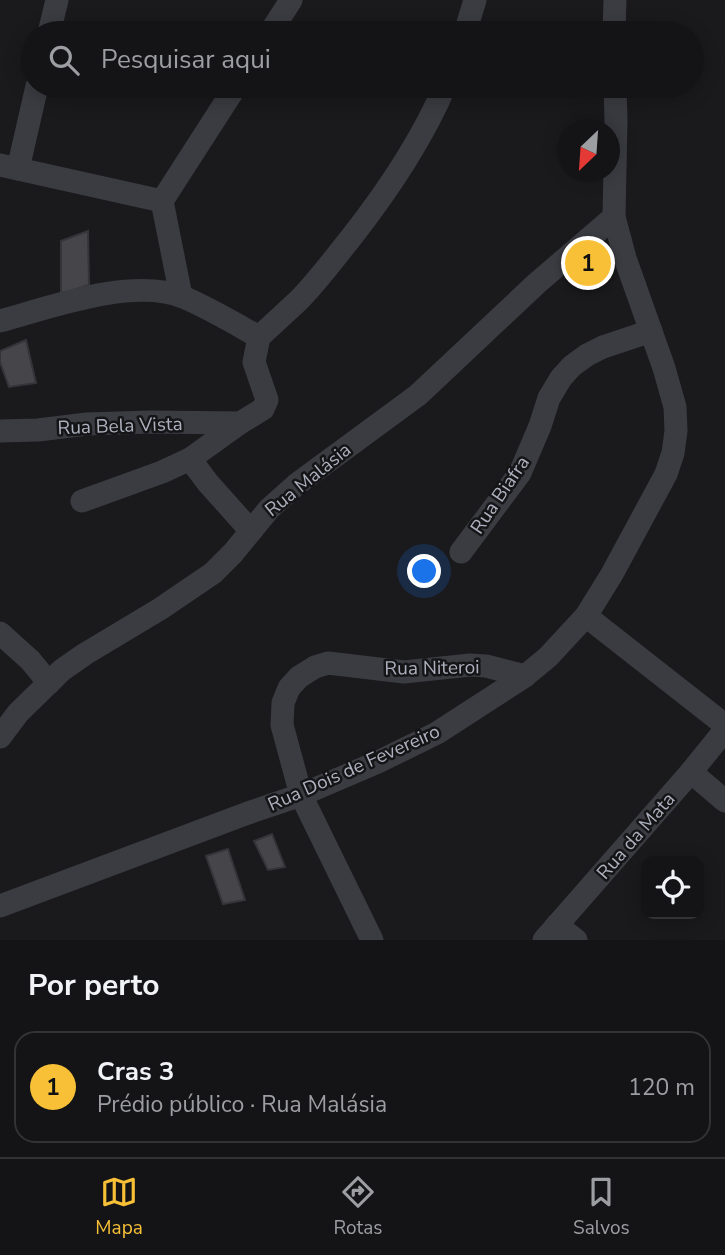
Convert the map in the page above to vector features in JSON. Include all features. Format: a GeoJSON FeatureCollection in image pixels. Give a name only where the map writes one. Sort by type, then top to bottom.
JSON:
{"type":"FeatureCollection","features":[{"type":"Feature","properties":{"kind":"street"},"geometry":{"type":"LineString","coordinates":[[53,21],[57,0]]}},
{"type":"Feature","properties":{"kind":"street"},"geometry":{"type":"LineString","coordinates":[[278,21],[291,0]]}},
{"type":"Feature","properties":{"kind":"street"},"geometry":{"type":"LineString","coordinates":[[469,21],[475,0]]}},
{"type":"Feature","properties":{"kind":"street"},"geometry":{"type":"LineString","coordinates":[[614,21],[615,0]]}},
{"type":"Feature","properties":{"kind":"street"},"geometry":{"type":"LineString","coordinates":[[33,98],[9,167],[162,201]]}},
{"type":"Feature","properties":{"kind":"street"},"geometry":{"type":"LineString","coordinates":[[181,296],[162,201],[228,98]]}},
{"type":"Feature","properties":{"kind":"street"},"geometry":{"type":"LineString","coordinates":[[0,321],[129,290],[155,290],[181,296],[259,337],[328,267],[377,204],[409,156],[440,98]]}},
{"type":"Feature","properties":{"kind":"street","name":"Rua Dois de Fevereiro"},"geometry":{"type":"LineString","coordinates":[[0,906],[301,795],[437,733],[525,676],[548,657],[586,616],[666,474],[676,431],[675,407],[614,217],[615,98]]}},
{"type":"Feature","properties":{"kind":"street","name":"Rua Malásia"},"geometry":{"type":"LineString","coordinates":[[0,737],[18,713],[62,670],[213,573],[233,554],[269,509],[297,484],[418,395],[536,284],[614,217]]}},
{"type":"Feature","properties":{"kind":"street","name":"Rua Biafra"},"geometry":{"type":"LineString","coordinates":[[461,552],[520,473],[549,398],[561,378],[587,355],[652,331]]}},
{"type":"Feature","properties":{"kind":"street","name":"Rua Bela Vista"},"geometry":{"type":"LineString","coordinates":[[82,501],[190,459],[263,409],[267,400],[254,362],[259,337]]}},
{"type":"Feature","properties":{"kind":"street","name":"Rua Bela Vista"},"geometry":{"type":"LineString","coordinates":[[0,431],[138,422],[240,423]]}},
{"type":"Feature","properties":{"kind":"street"},"geometry":{"type":"LineString","coordinates":[[190,459],[251,531]]}},
{"type":"Feature","properties":{"kind":"street"},"geometry":{"type":"LineString","coordinates":[[586,616],[725,727]]}},
{"type":"Feature","properties":{"kind":"street"},"geometry":{"type":"LineString","coordinates":[[0,633],[30,660],[49,683]]}},
{"type":"Feature","properties":{"kind":"street","name":"Rua Niteroi"},"geometry":{"type":"LineString","coordinates":[[372,940],[301,795],[282,725],[284,703],[289,688],[299,677],[328,663],[404,672],[470,665],[486,666],[525,676]]}},
{"type":"Feature","properties":{"kind":"street","name":"Rua da Mata"},"geometry":{"type":"LineString","coordinates":[[551,933],[691,772],[725,727]]}},
{"type":"Feature","properties":{"kind":"street"},"geometry":{"type":"LineString","coordinates":[[691,772],[725,801]]}},
{"type":"Feature","properties":{"kind":"street"},"geometry":{"type":"LineString","coordinates":[[551,933],[576,940]]}},
{"type":"Feature","properties":{"kind":"building"},"geometry":{"type":"Polygon","coordinates":[[[88,231],[89,285],[61,294],[61,241],[88,231]]]}},
{"type":"Feature","properties":{"kind":"building"},"geometry":{"type":"Polygon","coordinates":[[[26,340],[36,383],[9,387],[0,362],[0,351],[26,340]]]}},
{"type":"Feature","properties":{"kind":"building"},"geometry":{"type":"Polygon","coordinates":[[[272,834],[285,867],[268,870],[254,841],[272,834]]]}},
{"type":"Feature","properties":{"kind":"building"},"geometry":{"type":"Polygon","coordinates":[[[228,849],[245,900],[223,904],[206,856],[228,849]]]}},
{"type":"Feature","properties":{"kind":"place","name":"Cras 3"},"geometry":{"type":"Point","coordinates":[588,263]}}]}
